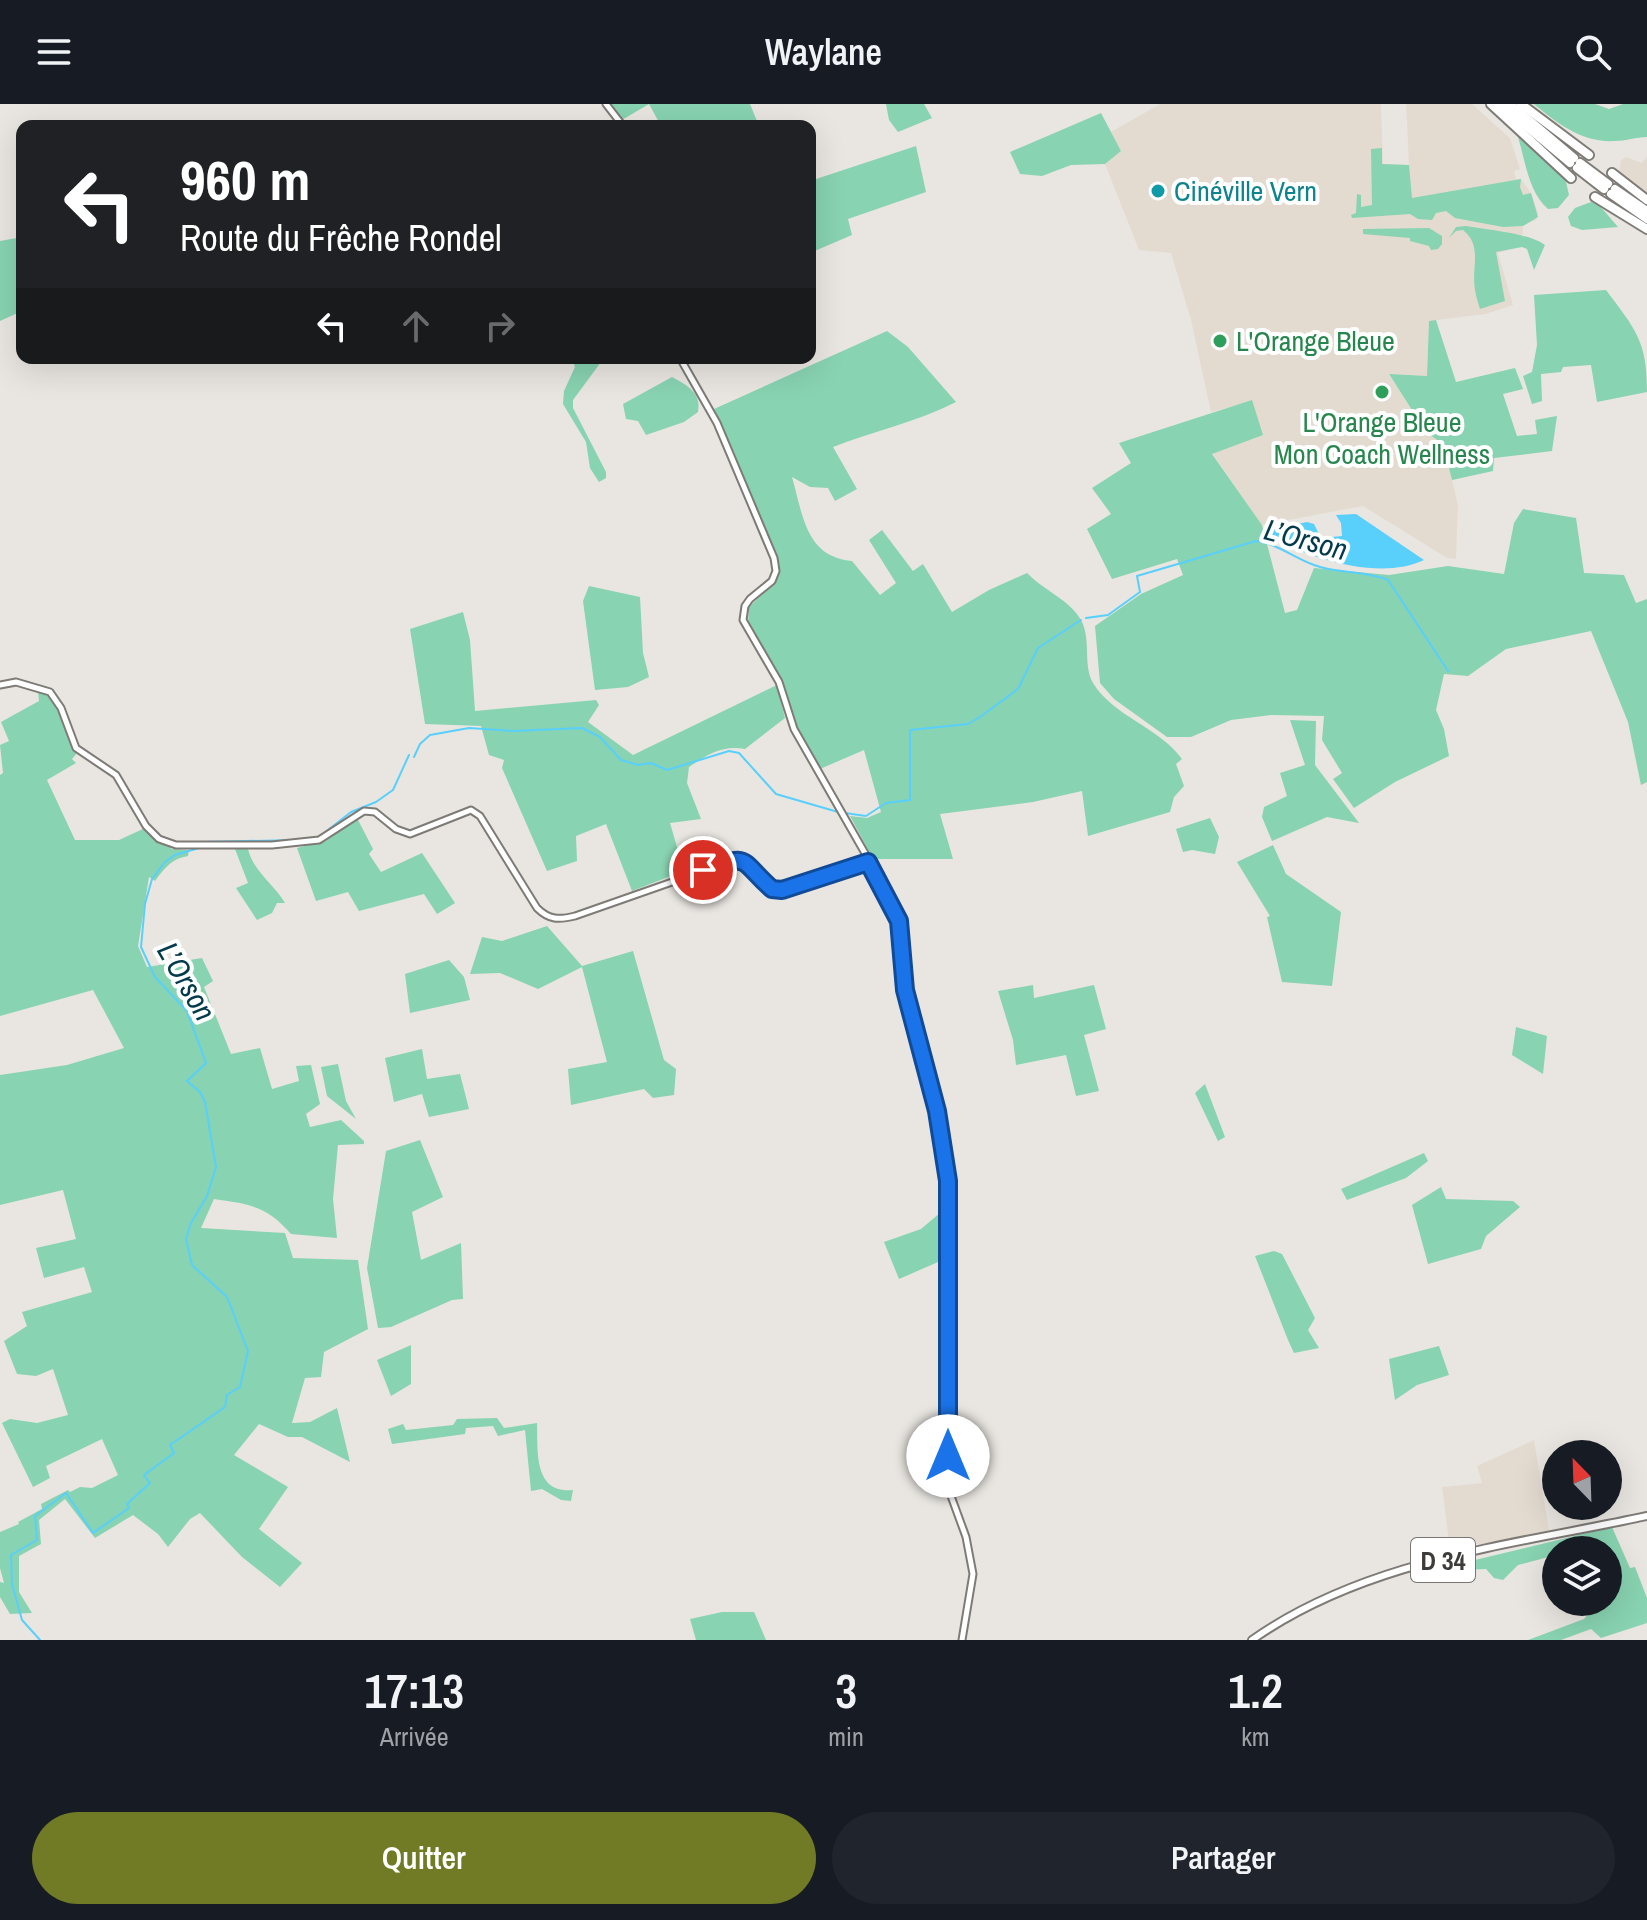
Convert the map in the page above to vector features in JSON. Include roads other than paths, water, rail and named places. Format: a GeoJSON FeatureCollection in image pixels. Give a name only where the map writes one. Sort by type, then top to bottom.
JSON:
{"type":"FeatureCollection","features":[{"type":"Feature","properties":{"kind":"highway"},"geometry":{"type":"LineString","coordinates":[[1491,104],[1571,178]]}},
{"type":"Feature","properties":{"kind":"highway"},"geometry":{"type":"LineString","coordinates":[[1500,104],[1647,219]]}},
{"type":"Feature","properties":{"kind":"highway"},"geometry":{"type":"LineString","coordinates":[[1510,104],[1575,163]]}},
{"type":"Feature","properties":{"kind":"highway"},"geometry":{"type":"LineString","coordinates":[[1521,104],[1589,155]]}},
{"type":"Feature","properties":{"kind":"highway"},"geometry":{"type":"LineString","coordinates":[[1612,173],[1647,200]]}},
{"type":"Feature","properties":{"kind":"highway"},"geometry":{"type":"LineString","coordinates":[[1609,189],[1647,211]]}},
{"type":"Feature","properties":{"kind":"highway"},"geometry":{"type":"LineString","coordinates":[[1595,197],[1647,229]]}},
{"type":"Feature","properties":{"kind":"main road","name":"D 34"},"geometry":{"type":"LineString","coordinates":[[1252,1640],[1312,1603],[1374,1578],[1647,1516]]}},
{"type":"Feature","properties":{"kind":"street"},"geometry":{"type":"LineString","coordinates":[[606,104],[618,120]]}},
{"type":"Feature","properties":{"kind":"street"},"geometry":{"type":"LineString","coordinates":[[683,364],[717,423],[774,558],[776,571],[772,581],[750,599],[745,606],[743,620],[779,682],[794,729],[899,921],[905,990],[937,1111],[948,1181],[948,1472],[951,1496],[966,1537],[973,1574],[962,1640]]}},
{"type":"Feature","properties":{"kind":"street"},"geometry":{"type":"LineString","coordinates":[[0,685],[16,682],[50,692],[61,708],[76,748],[116,775],[146,826],[159,839],[199,847],[319,840],[364,811],[375,812],[396,829],[410,834],[471,810],[480,816],[537,908],[558,919],[575,916],[732,861],[748,863],[772,889],[782,890],[870,863]]}},
{"type":"Feature","properties":{"kind":"water"},"geometry":{"type":"Polygon","coordinates":[[[1356,514],[1424,560],[1387,568],[1346,565],[1305,553],[1271,537],[1272,529],[1307,522],[1314,524],[1321,538],[1342,536],[1341,523],[1336,515],[1356,514]]]}},
{"type":"Feature","properties":{"kind":"waterway","name":"L’Orson"},"geometry":{"type":"LineString","coordinates":[[1086,618],[1108,615],[1140,592],[1137,576],[1256,541],[1323,568],[1388,580],[1448,671]]}},
{"type":"Feature","properties":{"kind":"waterway","name":"L’Orson"},"geometry":{"type":"LineString","coordinates":[[845,813],[866,816],[886,803],[910,800],[910,730],[968,724],[980,717],[1018,689],[1038,648],[1081,620]]}},
{"type":"Feature","properties":{"kind":"waterway","name":"L’Orson"},"geometry":{"type":"LineString","coordinates":[[414,757],[420,744],[430,735],[469,728],[513,731],[582,728],[600,737],[621,760],[638,765],[651,763],[667,770],[729,751],[739,753],[776,794],[838,812]]}},
{"type":"Feature","properties":{"kind":"waterway","name":"L’Orson"},"geometry":{"type":"LineString","coordinates":[[303,839],[319,837],[351,812],[376,802],[393,790],[409,755]]}},
{"type":"Feature","properties":{"kind":"waterway","name":"L’Orson"},"geometry":{"type":"LineString","coordinates":[[200,842],[297,840]]}},
{"type":"Feature","properties":{"kind":"waterway","name":"L’Orson"},"geometry":{"type":"LineString","coordinates":[[40,1640],[22,1620],[12,1584],[11,1555],[37,1540],[35,1516],[66,1493],[93,1533],[129,1508],[127,1504],[150,1483],[144,1475],[174,1453],[170,1445],[225,1407],[227,1395],[240,1387],[248,1351],[227,1297],[192,1265],[186,1239],[191,1223],[207,1196],[216,1167],[205,1102],[200,1092],[187,1081],[206,1063],[187,1011],[155,977],[141,947],[145,904],[152,879],[175,855],[199,848]]}},
{"type":"Feature","properties":{"kind":"place","name":"Cinéville Vern"},"geometry":{"type":"Point","coordinates":[1158,191]}},
{"type":"Feature","properties":{"kind":"place","name":"L'Orange Bleue"},"geometry":{"type":"Point","coordinates":[1220,341]}},
{"type":"Feature","properties":{"kind":"place","name":"L'Orange Bleue Mon Coach Wellness"},"geometry":{"type":"Point","coordinates":[1382,392]}}]}
